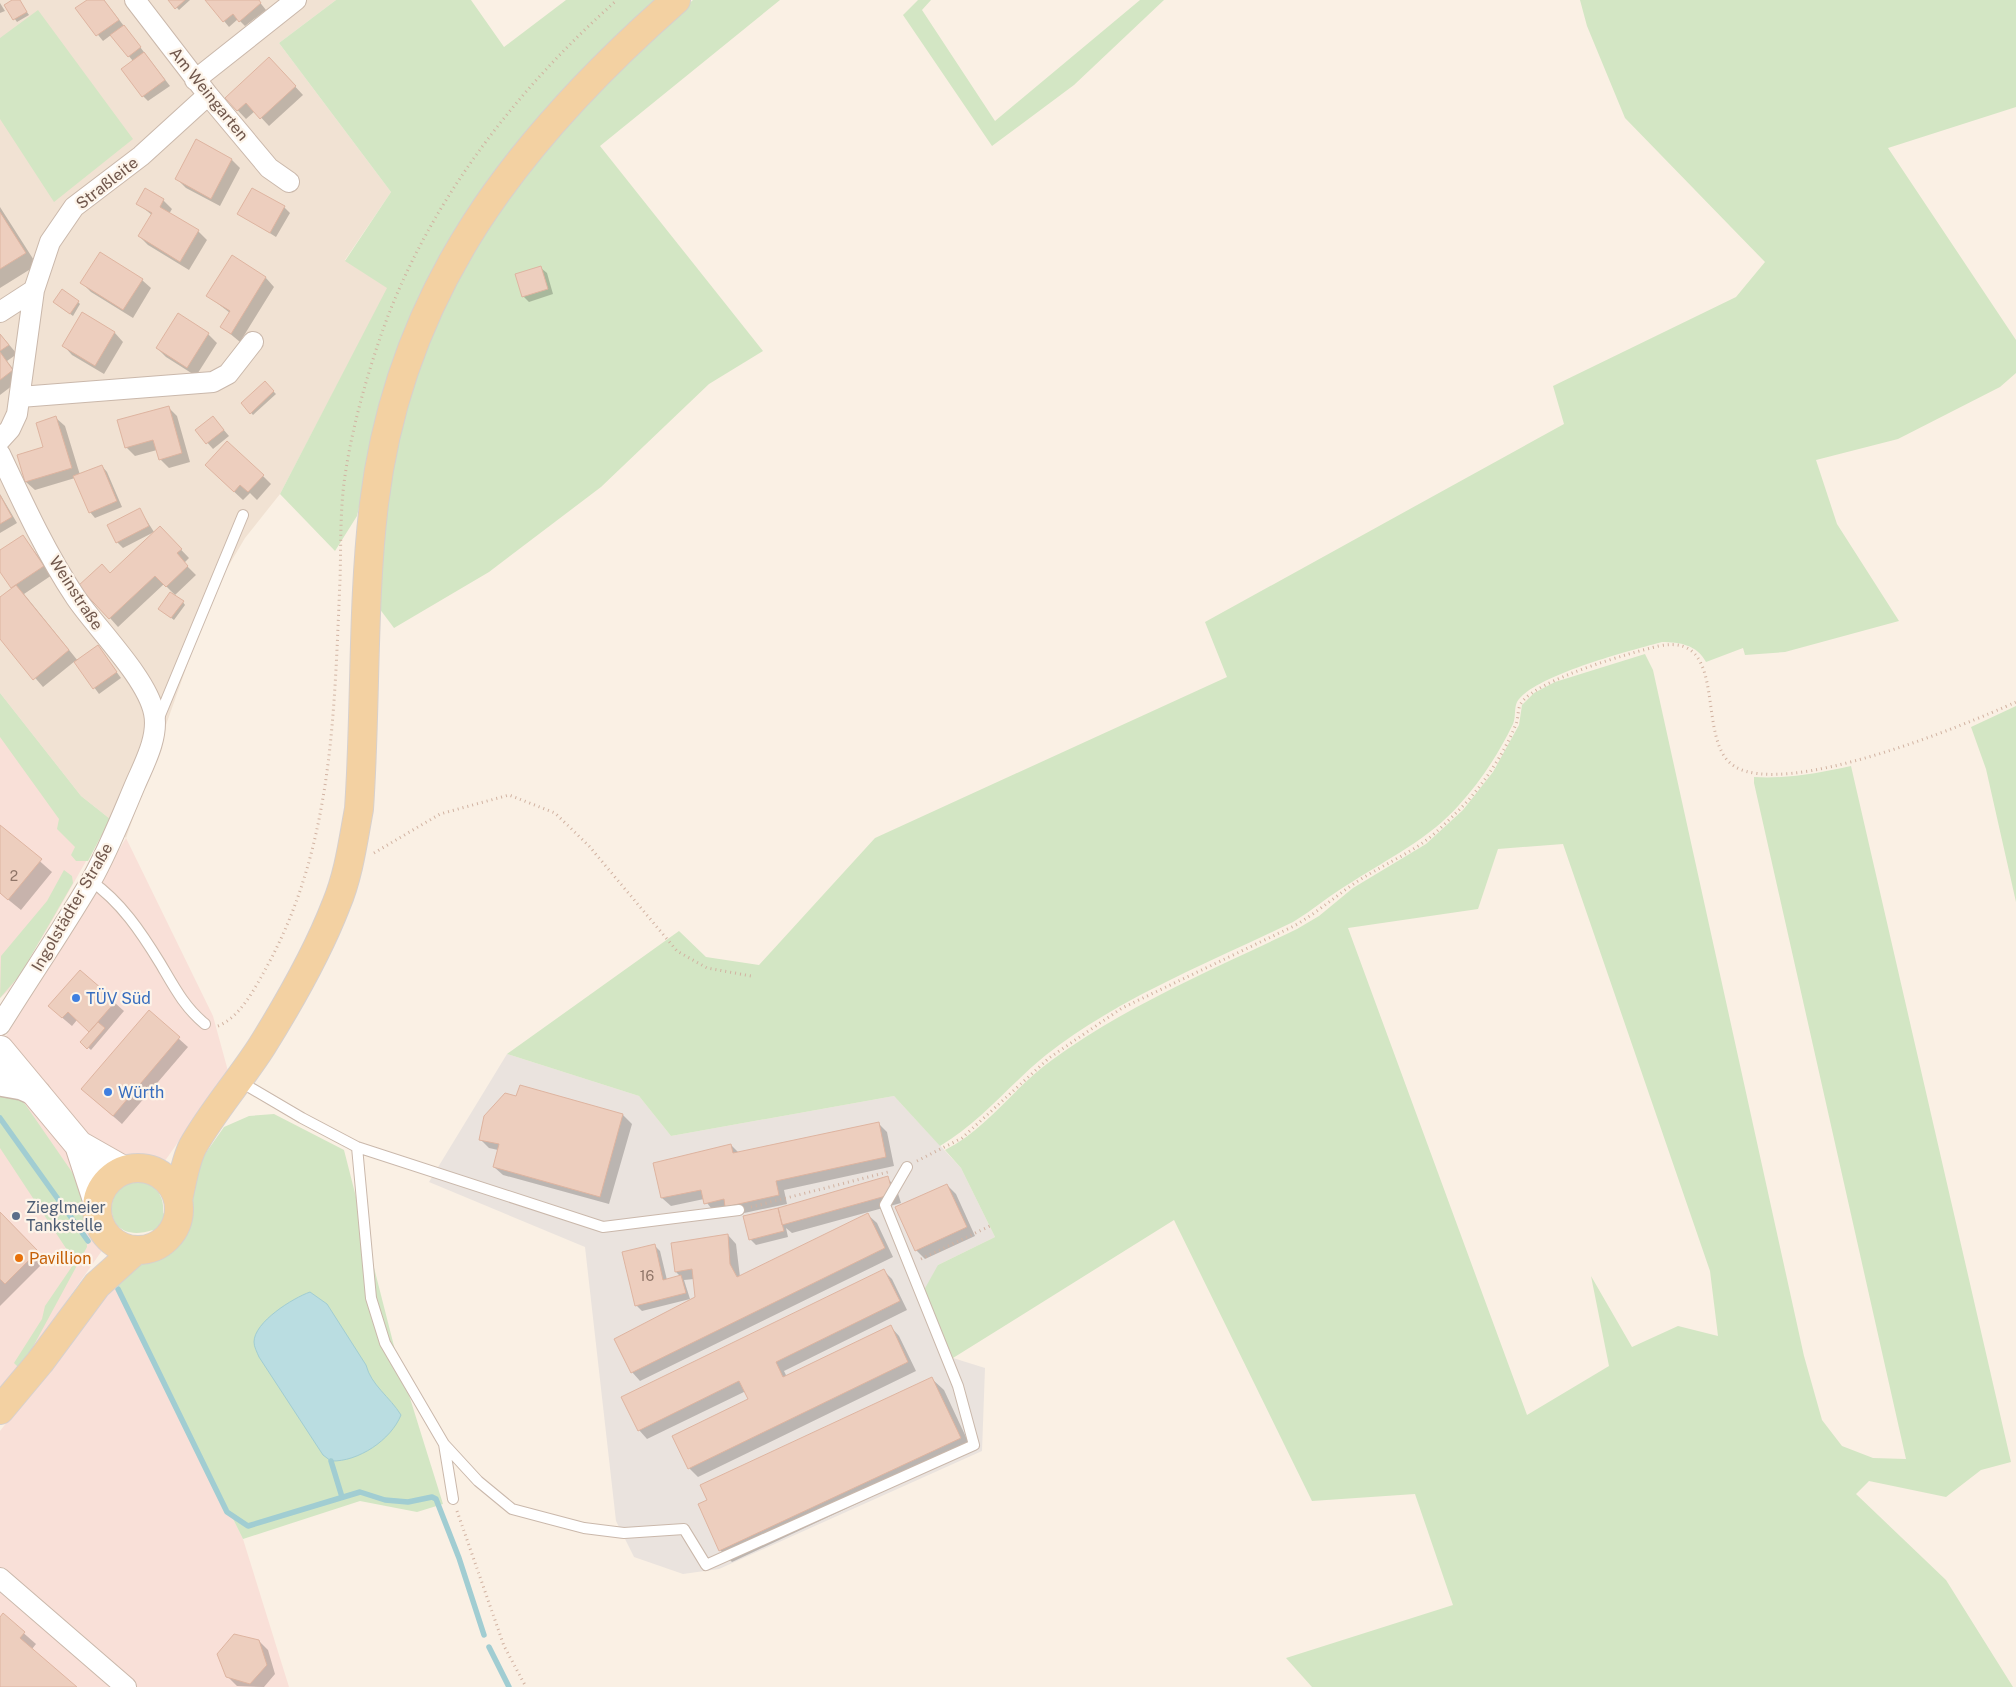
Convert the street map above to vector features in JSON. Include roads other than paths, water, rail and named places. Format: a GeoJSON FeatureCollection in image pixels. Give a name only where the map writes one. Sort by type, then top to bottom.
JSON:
{"type":"FeatureCollection","features":[{"type":"Feature","properties":{"kind":"main road"},"geometry":{"type":"LineString","coordinates":[[0,1050],[79,1145],[97,1200],[97,1217],[104,1233],[118,1246],[136,1250],[154,1247],[169,1235],[178,1219],[178,1200],[193,1147],[239,1081],[285,1008],[308,966],[337,904],[351,854],[359,809],[362,769],[374,505],[386,434],[403,369],[454,257],[501,185],[536,139],[575,96],[676,0]]}},
{"type":"Feature","properties":{"kind":"main road"},"geometry":{"type":"LineString","coordinates":[[79,1145],[123,1170]]}},
{"type":"Feature","properties":{"kind":"main road"},"geometry":{"type":"LineString","coordinates":[[151,1170],[193,1147]]}},
{"type":"Feature","properties":{"kind":"main road"},"geometry":{"type":"LineString","coordinates":[[97,1200],[106,1182],[123,1170],[137,1167],[151,1170],[167,1180],[174,1189],[178,1200]]}},
{"type":"Feature","properties":{"kind":"main road"},"geometry":{"type":"LineString","coordinates":[[97,1285],[104,1233]]}},
{"type":"Feature","properties":{"kind":"main road"},"geometry":{"type":"LineString","coordinates":[[0,1410],[40,1362],[97,1285],[136,1250]]}},
{"type":"Feature","properties":{"kind":"street","name":"Am Weingarten"},"geometry":{"type":"LineString","coordinates":[[135,0],[201,88],[269,168],[289,182]]}},
{"type":"Feature","properties":{"kind":"street","name":"Straßleite"},"geometry":{"type":"LineString","coordinates":[[0,440],[10,429],[17,414],[34,290],[50,242],[74,207],[141,156],[201,88],[296,0]]}},
{"type":"Feature","properties":{"kind":"street"},"geometry":{"type":"LineString","coordinates":[[0,312],[34,290]]}},
{"type":"Feature","properties":{"kind":"street"},"geometry":{"type":"LineString","coordinates":[[20,397],[214,382],[228,374],[254,342]]}},
{"type":"Feature","properties":{"kind":"street","name":"Weinstraße"},"geometry":{"type":"LineString","coordinates":[[0,454],[57,566],[76,597],[133,673],[150,700],[155,728]]}},
{"type":"Feature","properties":{"kind":"street","name":"Ingolstädter Straße"},"geometry":{"type":"LineString","coordinates":[[0,1025],[91,881],[120,821],[142,768],[155,728]]}},
{"type":"Feature","properties":{"kind":"street"},"geometry":{"type":"LineString","coordinates":[[0,1083],[22,1087],[38,1094]]}},
{"type":"Feature","properties":{"kind":"street"},"geometry":{"type":"LineString","coordinates":[[0,1578],[126,1687]]}},
{"type":"Feature","properties":{"kind":"lane"},"geometry":{"type":"LineString","coordinates":[[155,728],[173,680],[243,515]]}},
{"type":"Feature","properties":{"kind":"lane"},"geometry":{"type":"LineString","coordinates":[[91,881],[105,891],[138,929],[187,1007],[204,1024]]}},
{"type":"Feature","properties":{"kind":"lane"},"geometry":{"type":"LineString","coordinates":[[239,1081],[302,1118],[357,1147],[603,1227],[739,1210]]}},
{"type":"Feature","properties":{"kind":"lane"},"geometry":{"type":"LineString","coordinates":[[357,1147],[371,1298],[376,1321],[385,1343],[444,1444],[478,1481],[512,1509],[584,1528],[624,1533],[684,1529],[706,1565],[974,1445],[958,1386],[885,1205],[907,1167]]}},
{"type":"Feature","properties":{"kind":"lane"},"geometry":{"type":"LineString","coordinates":[[444,1444],[453,1499]]}},
{"type":"Feature","properties":{"kind":"water"},"geometry":{"type":"Polygon","coordinates":[[[310,1292],[327,1304],[366,1365],[376,1385],[401,1415],[390,1433],[382,1441],[352,1458],[331,1461],[323,1455],[255,1348],[256,1334],[267,1319],[285,1305],[310,1292]]]}},
{"type":"Feature","properties":{"kind":"waterway"},"geometry":{"type":"LineString","coordinates":[[0,1118],[88,1241]]}},
{"type":"Feature","properties":{"kind":"waterway"},"geometry":{"type":"LineString","coordinates":[[118,1289],[227,1512],[248,1526],[360,1492],[385,1500],[408,1502],[432,1497],[436,1499],[459,1558],[484,1635]]}},
{"type":"Feature","properties":{"kind":"waterway"},"geometry":{"type":"LineString","coordinates":[[331,1461],[342,1497]]}},
{"type":"Feature","properties":{"kind":"waterway"},"geometry":{"type":"LineString","coordinates":[[489,1647],[509,1687]]}},
{"type":"Feature","properties":{"kind":"place","name":"TÜV Süd"},"geometry":{"type":"Point","coordinates":[76,998]}},
{"type":"Feature","properties":{"kind":"place","name":"Würth"},"geometry":{"type":"Point","coordinates":[108,1092]}},
{"type":"Feature","properties":{"kind":"place","name":"Zieglmeier Tankstelle"},"geometry":{"type":"Point","coordinates":[16,1216]}},
{"type":"Feature","properties":{"kind":"place","name":"Pavillion"},"geometry":{"type":"Point","coordinates":[19,1258]}}]}
